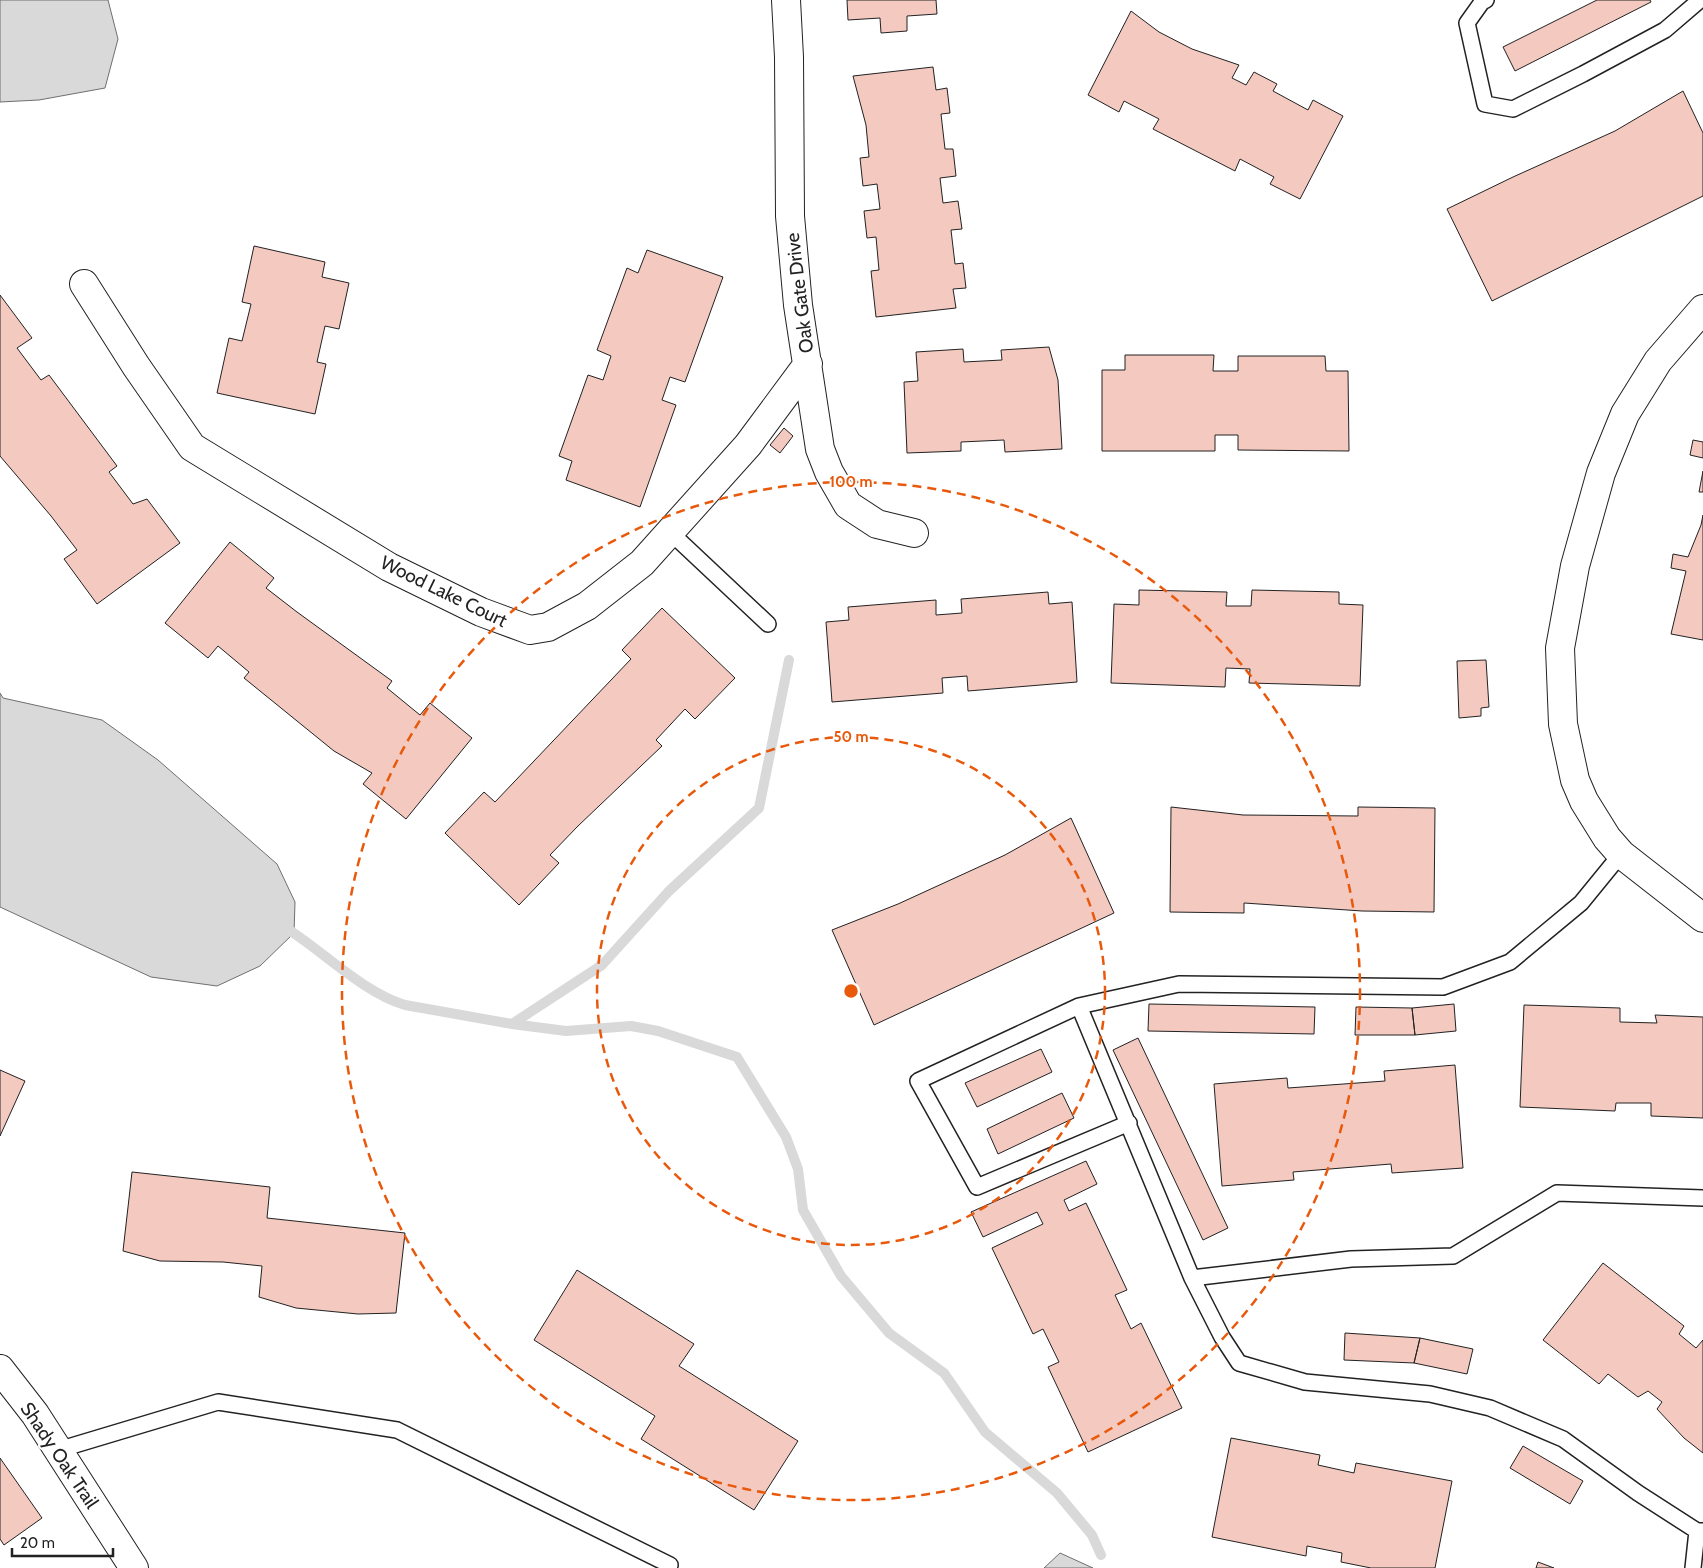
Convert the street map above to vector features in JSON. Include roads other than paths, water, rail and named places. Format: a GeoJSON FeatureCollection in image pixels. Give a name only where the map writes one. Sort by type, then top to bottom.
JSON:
{"type":"FeatureCollection","features":[{"type":"Feature","properties":{"kind":"street","name":"Oak Gate Drive"},"geometry":{"type":"LineString","coordinates":[[786,0],[789,57],[790,216],[798,305],[820,449],[829,472],[848,506],[877,524],[914,533]]}},
{"type":"Feature","properties":{"kind":"street","name":"Wood Lake Court"},"geometry":{"type":"LineString","coordinates":[[84,284],[136,366],[192,447],[389,566],[481,612],[530,630],[548,627],[587,606],[642,563],[748,446],[808,364]]}},
{"type":"Feature","properties":{"kind":"street"},"geometry":{"type":"LineString","coordinates":[[1703,309],[1658,361],[1625,414],[1601,473],[1575,566],[1560,648],[1563,724],[1575,780],[1584,801],[1607,838],[1621,854],[1703,918]]}},
{"type":"Feature","properties":{"kind":"street","name":"Shady Oak Trail"},"geometry":{"type":"LineString","coordinates":[[0,1369],[35,1414],[134,1568]]}},
{"type":"Feature","properties":{"kind":"lane"},"geometry":{"type":"LineString","coordinates":[[1486,0],[1482,2],[1467,23],[1485,104],[1513,109],[1665,30],[1700,0]]}},
{"type":"Feature","properties":{"kind":"lane"},"geometry":{"type":"LineString","coordinates":[[670,532],[768,624]]}},
{"type":"Feature","properties":{"kind":"lane"},"geometry":{"type":"LineString","coordinates":[[1129,1123],[977,1186],[918,1081],[1080,1006],[1178,984],[1443,987],[1510,962],[1581,904],[1621,854]]}},
{"type":"Feature","properties":{"kind":"lane"},"geometry":{"type":"LineString","coordinates":[[1080,1006],[1192,1278],[1222,1337],[1239,1363],[1305,1382],[1430,1394],[1490,1408],[1563,1439],[1638,1492],[1700,1531],[1693,1568]]}},
{"type":"Feature","properties":{"kind":"lane"},"geometry":{"type":"LineString","coordinates":[[1192,1278],[1351,1259],[1453,1256],[1557,1194],[1703,1198]]}},
{"type":"Feature","properties":{"kind":"lane"},"geometry":{"type":"LineString","coordinates":[[58,1450],[218,1402],[397,1430],[670,1565],[669,1568]]}},
{"type":"Feature","properties":{"kind":"waterway"},"geometry":{"type":"LineString","coordinates":[[512,1024],[602,965],[669,891],[759,808],[789,660]]}},
{"type":"Feature","properties":{"kind":"waterway"},"geometry":{"type":"LineString","coordinates":[[283,926],[373,991],[405,1005],[512,1024],[566,1031],[631,1026],[658,1031],[737,1057],[786,1137],[798,1169],[803,1210],[841,1276],[889,1333],[944,1373],[985,1432],[1057,1493],[1092,1535],[1101,1555]]}}]}
